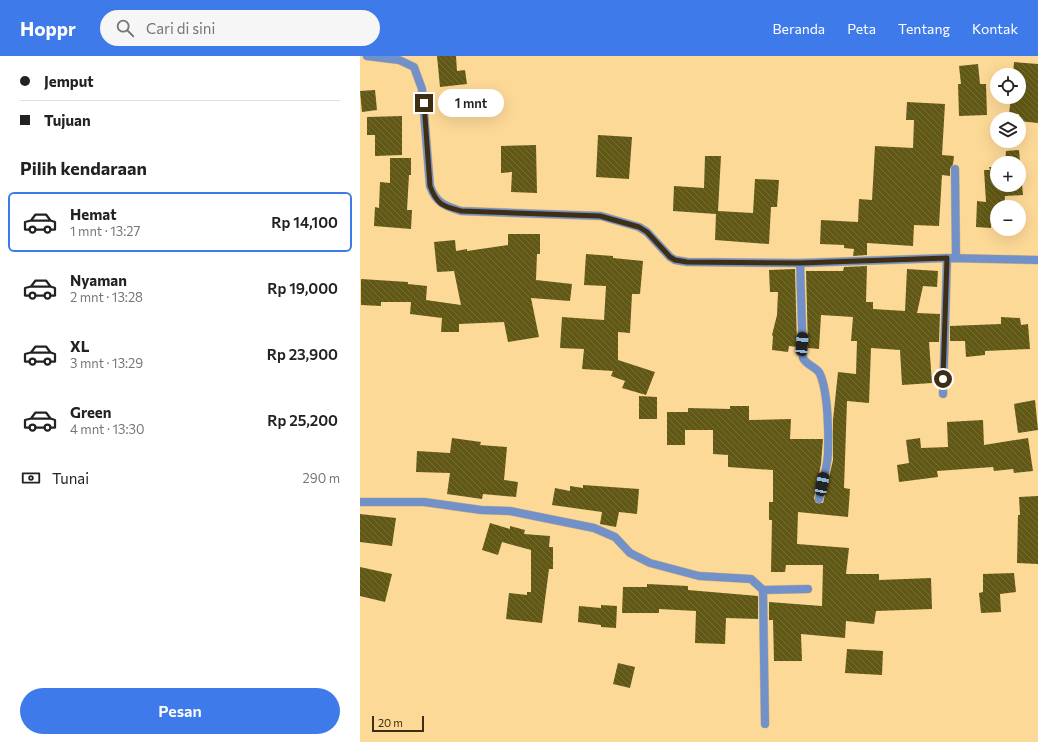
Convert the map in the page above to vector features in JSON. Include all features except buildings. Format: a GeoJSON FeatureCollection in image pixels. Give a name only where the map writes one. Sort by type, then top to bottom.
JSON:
{"type":"FeatureCollection","features":[{"type":"Feature","properties":{"kind":"street"},"geometry":{"type":"LineString","coordinates":[[367,56],[381,56],[399,60],[414,67],[422,89],[430,186],[439,203],[446,207],[461,211],[600,216],[639,227],[647,232],[670,257],[675,260],[687,262],[800,263],[947,258],[1038,260]]}},
{"type":"Feature","properties":{"kind":"street"},"geometry":{"type":"LineString","coordinates":[[956,169],[956,258]]}},
{"type":"Feature","properties":{"kind":"street"},"geometry":{"type":"LineString","coordinates":[[943,394],[947,258]]}},
{"type":"Feature","properties":{"kind":"street"},"geometry":{"type":"LineString","coordinates":[[800,263],[803,358],[805,363],[820,373],[826,399],[828,454],[819,499]]}},
{"type":"Feature","properties":{"kind":"street"},"geometry":{"type":"LineString","coordinates":[[360,502],[424,502],[482,510],[510,511],[594,528],[615,537],[630,553],[650,563],[699,576],[751,579],[763,590],[808,589]]}},
{"type":"Feature","properties":{"kind":"street"},"geometry":{"type":"LineString","coordinates":[[763,590],[765,724]]}},
{"type":"Feature","properties":{"kind":"route"},"geometry":{"type":"LineString","coordinates":[[424,103],[430,186],[439,203],[446,207],[461,211],[600,216],[627,222],[647,232],[670,257],[675,260],[687,262],[800,263],[947,258],[943,379]]}}]}
